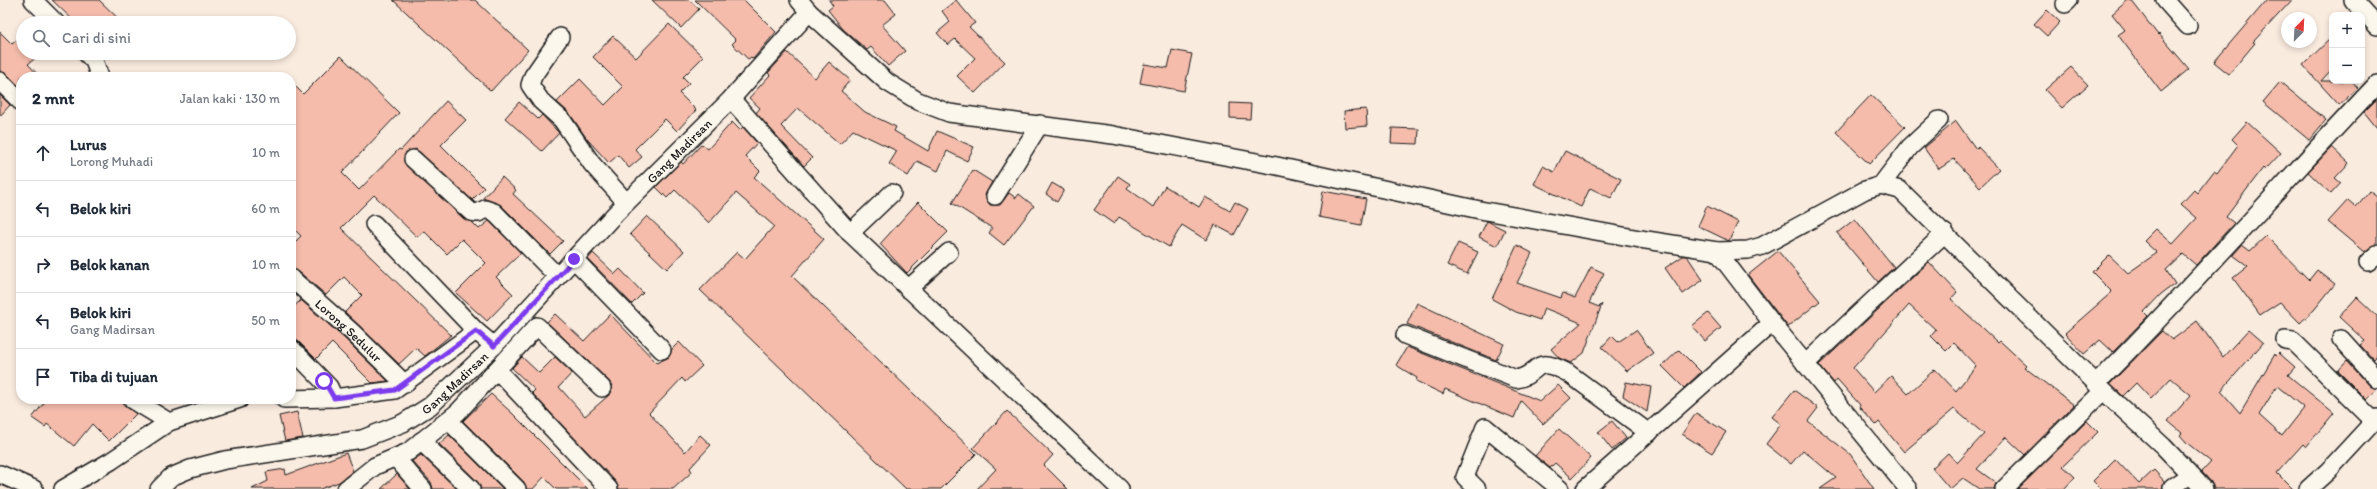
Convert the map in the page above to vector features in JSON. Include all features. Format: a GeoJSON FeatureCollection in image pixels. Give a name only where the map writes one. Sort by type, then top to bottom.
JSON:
{"type":"FeatureCollection","features":[{"type":"Feature","properties":{"kind":"street"},"geometry":{"type":"LineString","coordinates":[[33,0],[49,16]]}},
{"type":"Feature","properties":{"kind":"street"},"geometry":{"type":"LineString","coordinates":[[2165,0],[2188,26]]}},
{"type":"Feature","properties":{"kind":"street"},"geometry":{"type":"LineString","coordinates":[[2353,0],[2377,26]]}},
{"type":"Feature","properties":{"kind":"street"},"geometry":{"type":"LineString","coordinates":[[804,6],[887,82],[918,101],[949,113],[1040,124],[1277,166],[1480,210],[1717,251],[1748,250],[1762,246],[1855,195],[1881,185],[1910,147],[1940,120]]}},
{"type":"Feature","properties":{"kind":"street","name":"Gang Madirsan"},"geometry":{"type":"LineString","coordinates":[[159,489],[171,477],[190,469],[225,460],[362,439],[403,423],[430,406],[494,346],[523,312],[626,202],[731,99],[804,6]]}},
{"type":"Feature","properties":{"kind":"street"},"geometry":{"type":"LineString","coordinates":[[560,37],[533,76],[530,85],[541,101],[562,120],[592,164],[626,202]]}},
{"type":"Feature","properties":{"kind":"street"},"geometry":{"type":"LineString","coordinates":[[93,60],[98,72]]}},
{"type":"Feature","properties":{"kind":"street"},"geometry":{"type":"LineString","coordinates":[[0,81],[16,97]]}},
{"type":"Feature","properties":{"kind":"street"},"geometry":{"type":"LineString","coordinates":[[2004,489],[2186,293],[2315,149],[2377,84]]}},
{"type":"Feature","properties":{"kind":"street"},"geometry":{"type":"LineString","coordinates":[[731,99],[850,233],[1120,489]]}},
{"type":"Feature","properties":{"kind":"street"},"geometry":{"type":"LineString","coordinates":[[995,196],[1040,124]]}},
{"type":"Feature","properties":{"kind":"street"},"geometry":{"type":"LineString","coordinates":[[413,158],[471,212],[478,213],[485,209],[494,212],[557,276]]}},
{"type":"Feature","properties":{"kind":"street"},"geometry":{"type":"LineString","coordinates":[[1881,185],[1900,190],[2100,387],[2163,446],[2204,489]]}},
{"type":"Feature","properties":{"kind":"street"},"geometry":{"type":"LineString","coordinates":[[850,233],[892,193]]}},
{"type":"Feature","properties":{"kind":"street"},"geometry":{"type":"LineString","coordinates":[[374,224],[476,331],[494,346]]}},
{"type":"Feature","properties":{"kind":"street"},"geometry":{"type":"LineString","coordinates":[[1805,364],[1945,233]]}},
{"type":"Feature","properties":{"kind":"street"},"geometry":{"type":"LineString","coordinates":[[1717,251],[1772,323],[1908,489]]}},
{"type":"Feature","properties":{"kind":"street"},"geometry":{"type":"LineString","coordinates":[[908,289],[949,252]]}},
{"type":"Feature","properties":{"kind":"street"},"geometry":{"type":"LineString","coordinates":[[574,259],[662,350]]}},
{"type":"Feature","properties":{"kind":"street","name":"Lorong Sedulur"},"geometry":{"type":"LineString","coordinates":[[296,282],[352,332],[404,384]]}},
{"type":"Feature","properties":{"kind":"street"},"geometry":{"type":"LineString","coordinates":[[523,312],[602,388]]}},
{"type":"Feature","properties":{"kind":"street"},"geometry":{"type":"LineString","coordinates":[[1585,489],[1772,323]]}},
{"type":"Feature","properties":{"kind":"street"},"geometry":{"type":"LineString","coordinates":[[346,489],[376,466],[396,458],[422,441],[448,420],[497,370],[537,326]]}},
{"type":"Feature","properties":{"kind":"street"},"geometry":{"type":"LineString","coordinates":[[296,399],[334,398],[395,390],[476,331]]}},
{"type":"Feature","properties":{"kind":"street"},"geometry":{"type":"LineString","coordinates":[[1405,335],[1516,379],[1521,378],[1539,366],[1548,364],[1555,366],[1568,373],[1649,433]]}},
{"type":"Feature","properties":{"kind":"street"},"geometry":{"type":"LineString","coordinates":[[2341,339],[2377,379]]}},
{"type":"Feature","properties":{"kind":"street"},"geometry":{"type":"LineString","coordinates":[[2285,340],[2293,341],[2375,419],[2328,471],[2308,489]]}},
{"type":"Feature","properties":{"kind":"street"},"geometry":{"type":"LineString","coordinates":[[296,353],[329,387],[334,398]]}},
{"type":"Feature","properties":{"kind":"street"},"geometry":{"type":"LineString","coordinates":[[497,370],[609,489]]}},
{"type":"Feature","properties":{"kind":"street"},"geometry":{"type":"LineString","coordinates":[[140,404],[169,422]]}},
{"type":"Feature","properties":{"kind":"street"},"geometry":{"type":"LineString","coordinates":[[63,489],[111,461],[169,422],[225,404]]}},
{"type":"Feature","properties":{"kind":"street"},"geometry":{"type":"LineString","coordinates":[[448,420],[517,489]]}},
{"type":"Feature","properties":{"kind":"street"},"geometry":{"type":"LineString","coordinates":[[1477,489],[1465,477],[1485,427],[1560,489]]}},
{"type":"Feature","properties":{"kind":"street"},"geometry":{"type":"LineString","coordinates":[[422,441],[471,489]]}},
{"type":"Feature","properties":{"kind":"street"},"geometry":{"type":"LineString","coordinates":[[396,458],[423,489]]}},
{"type":"Feature","properties":{"kind":"street"},"geometry":{"type":"LineString","coordinates":[[0,474],[34,489]]}},
{"type":"Feature","properties":{"kind":"street"},"geometry":{"type":"LineString","coordinates":[[2172,487],[2190,475]]}},
{"type":"Feature","properties":{"kind":"building"},"geometry":{"type":"Polygon","coordinates":[[[52,0],[99,0],[116,16],[69,16],[52,0]]]}},
{"type":"Feature","properties":{"kind":"building"},"geometry":{"type":"Polygon","coordinates":[[[393,0],[475,0],[528,50],[491,91],[393,0]]]}},
{"type":"Feature","properties":{"kind":"building"},"geometry":{"type":"Polygon","coordinates":[[[652,0],[689,0],[699,9],[681,28],[652,0]]]}},
{"type":"Feature","properties":{"kind":"building"},"geometry":{"type":"Polygon","coordinates":[[[695,0],[744,0],[776,32],[753,59],[751,57],[748,59],[732,44],[736,40],[695,0]]]}},
{"type":"Feature","properties":{"kind":"building"},"geometry":{"type":"Polygon","coordinates":[[[829,0],[885,0],[896,14],[882,25],[905,51],[888,66],[871,47],[867,50],[843,29],[828,10],[833,6],[829,0]]]}},
{"type":"Feature","properties":{"kind":"building"},"geometry":{"type":"Polygon","coordinates":[[[956,0],[975,23],[969,27],[1005,62],[975,93],[957,76],[975,58],[955,39],[948,45],[937,33],[950,22],[942,11],[956,0]]]}},
{"type":"Feature","properties":{"kind":"building"},"geometry":{"type":"Polygon","coordinates":[[[2128,0],[2131,0],[2158,35],[2159,34],[2189,69],[2161,92],[2118,35],[2125,30],[2112,14],[2128,0]]]}},
{"type":"Feature","properties":{"kind":"building"},"geometry":{"type":"Polygon","coordinates":[[[2267,0],[2292,0],[2253,42],[2255,43],[2229,74],[2214,62],[2267,0]]]}},
{"type":"Feature","properties":{"kind":"building"},"geometry":{"type":"Polygon","coordinates":[[[2047,10],[2060,22],[2047,36],[2034,24],[2047,10]]]}},
{"type":"Feature","properties":{"kind":"building"},"geometry":{"type":"Polygon","coordinates":[[[669,24],[703,57],[683,77],[689,83],[679,93],[696,110],[677,131],[665,119],[635,149],[642,157],[629,168],[618,155],[609,163],[587,139],[570,114],[557,102],[580,79],[605,105],[623,87],[593,57],[613,36],[636,58],[669,24]]]}},
{"type":"Feature","properties":{"kind":"building"},"geometry":{"type":"Polygon","coordinates":[[[0,32],[12,44],[16,41],[16,60],[33,60],[28,64],[35,72],[16,72],[16,83],[7,74],[0,71],[0,32]]]}},
{"type":"Feature","properties":{"kind":"building"},"geometry":{"type":"Polygon","coordinates":[[[2329,40],[2329,72],[2321,81],[2329,81],[2329,84],[2355,84],[2358,88],[2339,105],[2303,65],[2329,40]]]}},
{"type":"Feature","properties":{"kind":"building"},"geometry":{"type":"Polygon","coordinates":[[[1172,50],[1192,54],[1184,91],[1140,83],[1144,64],[1168,68],[1172,50]]]}},
{"type":"Feature","properties":{"kind":"building"},"geometry":{"type":"Polygon","coordinates":[[[787,52],[815,78],[829,62],[850,80],[841,91],[865,112],[896,127],[894,131],[928,151],[937,131],[974,147],[967,161],[947,151],[938,171],[917,161],[908,176],[889,164],[897,151],[853,130],[840,144],[798,108],[781,126],[812,158],[804,166],[756,113],[760,108],[749,98],[770,75],[768,73],[787,52]]]}},
{"type":"Feature","properties":{"kind":"building"},"geometry":{"type":"Polygon","coordinates":[[[341,56],[399,113],[342,173],[359,190],[399,149],[401,150],[446,101],[466,120],[441,145],[484,188],[472,200],[416,149],[406,152],[404,162],[464,219],[472,222],[479,229],[489,221],[521,253],[496,277],[513,294],[487,321],[456,293],[486,263],[462,239],[447,254],[424,231],[417,237],[374,195],[341,228],[451,335],[425,356],[416,348],[399,364],[345,312],[362,295],[344,277],[326,295],[296,270],[296,241],[301,236],[296,231],[296,87],[303,94],[341,56]]]}},
{"type":"Feature","properties":{"kind":"building"},"geometry":{"type":"Polygon","coordinates":[[[2071,67],[2088,85],[2062,108],[2045,90],[2071,67]]]}},
{"type":"Feature","properties":{"kind":"building"},"geometry":{"type":"Polygon","coordinates":[[[2280,82],[2326,120],[2309,140],[2263,102],[2280,82]]]}},
{"type":"Feature","properties":{"kind":"building"},"geometry":{"type":"Polygon","coordinates":[[[0,95],[10,105],[0,116],[0,95]]]}},
{"type":"Feature","properties":{"kind":"building"},"geometry":{"type":"Polygon","coordinates":[[[1871,95],[1905,127],[1869,164],[1836,132],[1871,95]]]}},
{"type":"Feature","properties":{"kind":"building"},"geometry":{"type":"Polygon","coordinates":[[[2377,99],[2377,128],[2364,112],[2377,99]]]}},
{"type":"Feature","properties":{"kind":"building"},"geometry":{"type":"Polygon","coordinates":[[[519,102],[538,119],[542,115],[559,133],[542,151],[505,118],[519,102]]]}},
{"type":"Feature","properties":{"kind":"building"},"geometry":{"type":"Polygon","coordinates":[[[1230,103],[1251,104],[1250,119],[1230,118],[1230,103]]]}},
{"type":"Feature","properties":{"kind":"building"},"geometry":{"type":"Polygon","coordinates":[[[1366,109],[1367,126],[1345,128],[1344,111],[1366,109]]]}},
{"type":"Feature","properties":{"kind":"building"},"geometry":{"type":"Polygon","coordinates":[[[1956,121],[1976,149],[1978,147],[1999,169],[1980,187],[1954,159],[1939,169],[1924,148],[1956,121]]]}},
{"type":"Feature","properties":{"kind":"building"},"geometry":{"type":"Polygon","coordinates":[[[732,122],[740,130],[743,127],[757,143],[745,156],[760,171],[754,177],[824,239],[792,276],[976,454],[941,489],[906,489],[700,290],[737,252],[745,259],[774,226],[736,193],[709,223],[675,190],[667,198],[656,187],[681,162],[683,164],[702,144],[708,149],[732,122]]]}},
{"type":"Feature","properties":{"kind":"building"},"geometry":{"type":"Polygon","coordinates":[[[2247,122],[2281,153],[2265,170],[2263,168],[2226,217],[2234,223],[2196,265],[2183,254],[2166,270],[2175,284],[2161,294],[2144,312],[2148,316],[2113,352],[2100,340],[2084,354],[2065,333],[2112,292],[2092,272],[2109,255],[2128,273],[2157,253],[2144,241],[2156,229],[2173,244],[2197,218],[2181,204],[2194,190],[2197,193],[2214,171],[2217,173],[2238,145],[2232,139],[2247,122]]]}},
{"type":"Feature","properties":{"kind":"building"},"geometry":{"type":"Polygon","coordinates":[[[1392,128],[1419,129],[1418,144],[1391,143],[1392,128]]]}},
{"type":"Feature","properties":{"kind":"building"},"geometry":{"type":"Polygon","coordinates":[[[2332,147],[2349,163],[2335,178],[2341,183],[2331,194],[2308,172],[2332,147]]]}},
{"type":"Feature","properties":{"kind":"building"},"geometry":{"type":"Polygon","coordinates":[[[1565,151],[1621,179],[1611,198],[1590,188],[1581,207],[1534,184],[1543,166],[1554,172],[1565,151]]]}},
{"type":"Feature","properties":{"kind":"building"},"geometry":{"type":"Polygon","coordinates":[[[973,170],[992,182],[985,195],[990,205],[1000,205],[1009,193],[1016,198],[1019,194],[1034,206],[1004,245],[989,233],[992,228],[952,203],[973,170]]]}},
{"type":"Feature","properties":{"kind":"building"},"geometry":{"type":"Polygon","coordinates":[[[1118,176],[1130,184],[1127,188],[1153,207],[1165,186],[1199,207],[1205,197],[1230,211],[1235,202],[1248,209],[1234,235],[1215,225],[1206,240],[1182,225],[1169,247],[1119,217],[1114,224],[1094,210],[1118,176]]]}},
{"type":"Feature","properties":{"kind":"building"},"geometry":{"type":"Polygon","coordinates":[[[502,177],[516,190],[513,194],[563,241],[550,254],[501,205],[483,198],[502,177]]]}},
{"type":"Feature","properties":{"kind":"building"},"geometry":{"type":"Polygon","coordinates":[[[1052,183],[1064,190],[1057,202],[1046,194],[1052,183]]]}},
{"type":"Feature","properties":{"kind":"building"},"geometry":{"type":"Polygon","coordinates":[[[1323,191],[1366,199],[1361,225],[1319,217],[1323,191]]]}},
{"type":"Feature","properties":{"kind":"building"},"geometry":{"type":"Polygon","coordinates":[[[2369,191],[2377,197],[2377,244],[2364,252],[2328,222],[2348,200],[2356,207],[2369,191]]]}},
{"type":"Feature","properties":{"kind":"building"},"geometry":{"type":"Polygon","coordinates":[[[918,202],[948,232],[907,273],[880,244],[918,202]]]}},
{"type":"Feature","properties":{"kind":"building"},"geometry":{"type":"Polygon","coordinates":[[[1707,206],[1738,222],[1729,241],[1698,226],[1707,206]]]}},
{"type":"Feature","properties":{"kind":"building"},"geometry":{"type":"Polygon","coordinates":[[[647,216],[684,251],[667,269],[630,234],[647,216]]]}},
{"type":"Feature","properties":{"kind":"building"},"geometry":{"type":"Polygon","coordinates":[[[1855,219],[1894,267],[1878,282],[1837,233],[1855,219]]]}},
{"type":"Feature","properties":{"kind":"building"},"geometry":{"type":"Polygon","coordinates":[[[1487,221],[1505,230],[1497,246],[1479,237],[1487,221]]]}},
{"type":"Feature","properties":{"kind":"building"},"geometry":{"type":"Polygon","coordinates":[[[2266,236],[2309,280],[2317,270],[2335,284],[2314,310],[2300,323],[2280,302],[2260,315],[2233,278],[2248,266],[2233,255],[2242,245],[2250,251],[2266,236]]]}},
{"type":"Feature","properties":{"kind":"building"},"geometry":{"type":"Polygon","coordinates":[[[1458,243],[1478,252],[1467,274],[1447,265],[1458,243]]]}},
{"type":"Feature","properties":{"kind":"building"},"geometry":{"type":"Polygon","coordinates":[[[1517,245],[1532,253],[1517,283],[1561,298],[1563,293],[1575,298],[1591,267],[1604,273],[1589,303],[1599,307],[1602,304],[1584,353],[1571,363],[1559,358],[1551,349],[1581,323],[1544,308],[1540,320],[1516,312],[1492,299],[1517,245]]]}},
{"type":"Feature","properties":{"kind":"building"},"geometry":{"type":"Polygon","coordinates":[[[1778,251],[1820,301],[1788,327],[1748,275],[1778,251]]]}},
{"type":"Feature","properties":{"kind":"building"},"geometry":{"type":"Polygon","coordinates":[[[593,253],[615,274],[620,269],[643,293],[632,304],[588,259],[593,253]]]}},
{"type":"Feature","properties":{"kind":"building"},"geometry":{"type":"Polygon","coordinates":[[[1683,256],[1687,256],[1703,280],[1683,294],[1665,268],[1683,256]]]}},
{"type":"Feature","properties":{"kind":"building"},"geometry":{"type":"Polygon","coordinates":[[[1929,262],[1957,292],[1951,299],[1998,343],[2000,341],[2026,365],[2024,367],[2074,405],[2025,455],[2006,437],[1977,469],[1996,483],[1994,489],[1979,489],[1963,478],[1950,489],[1932,468],[1948,453],[1957,463],[1984,434],[1954,409],[1904,452],[1879,422],[1876,425],[1859,407],[1860,405],[1837,379],[1834,383],[1819,365],[1929,262]],[[1909,305],[1853,368],[1874,392],[1891,376],[1908,394],[1935,369],[1956,391],[1976,366],[1954,343],[1946,351],[1931,336],[1936,330],[1909,305]]]}},
{"type":"Feature","properties":{"kind":"building"},"geometry":{"type":"Polygon","coordinates":[[[2357,297],[2377,316],[2377,355],[2373,359],[2360,345],[2365,341],[2339,317],[2357,297]]]}},
{"type":"Feature","properties":{"kind":"building"},"geometry":{"type":"Polygon","coordinates":[[[301,300],[345,339],[388,381],[372,383],[332,343],[316,359],[296,340],[296,304],[301,300]]]}},
{"type":"Feature","properties":{"kind":"building"},"geometry":{"type":"Polygon","coordinates":[[[1417,303],[1504,344],[1496,360],[1407,324],[1417,303]]]}},
{"type":"Feature","properties":{"kind":"building"},"geometry":{"type":"Polygon","coordinates":[[[1708,313],[1721,328],[1705,341],[1692,326],[1708,313]]]}},
{"type":"Feature","properties":{"kind":"building"},"geometry":{"type":"Polygon","coordinates":[[[555,314],[584,341],[610,314],[657,363],[669,357],[672,349],[679,342],[702,366],[685,382],[682,378],[649,413],[685,452],[700,435],[711,445],[690,468],[692,472],[673,489],[619,489],[616,482],[532,393],[535,390],[512,368],[522,357],[539,373],[555,357],[572,373],[559,387],[585,416],[609,395],[612,386],[609,381],[547,322],[555,314]]]}},
{"type":"Feature","properties":{"kind":"building"},"geometry":{"type":"Polygon","coordinates":[[[2197,321],[2223,357],[2248,330],[2263,343],[2221,391],[2240,413],[2275,354],[2276,356],[2279,353],[2295,367],[2288,375],[2334,413],[2306,447],[2303,444],[2277,473],[2293,489],[2214,489],[2211,482],[2202,472],[2211,462],[2187,443],[2180,435],[2182,433],[2168,421],[2191,395],[2171,378],[2151,399],[2136,383],[2123,396],[2110,384],[2162,331],[2172,340],[2197,321]],[[2277,386],[2259,415],[2282,436],[2304,408],[2277,386]]]}},
{"type":"Feature","properties":{"kind":"building"},"geometry":{"type":"Polygon","coordinates":[[[1636,330],[1653,353],[1627,371],[1602,347],[1612,336],[1618,342],[1636,330]]]}},
{"type":"Feature","properties":{"kind":"building"},"geometry":{"type":"Polygon","coordinates":[[[1407,347],[1540,401],[1558,385],[1571,398],[1543,424],[1521,401],[1514,418],[1445,389],[1443,394],[1416,381],[1417,378],[1396,365],[1407,347]]]}},
{"type":"Feature","properties":{"kind":"building"},"geometry":{"type":"Polygon","coordinates":[[[1679,350],[1701,372],[1684,388],[1662,366],[1679,350]]]}},
{"type":"Feature","properties":{"kind":"building"},"geometry":{"type":"Polygon","coordinates":[[[2347,361],[2370,386],[2377,389],[2367,400],[2338,371],[2347,361]]]}},
{"type":"Feature","properties":{"kind":"building"},"geometry":{"type":"Polygon","coordinates":[[[1626,382],[1651,387],[1647,412],[1623,396],[1626,382]]]}},
{"type":"Feature","properties":{"kind":"building"},"geometry":{"type":"Polygon","coordinates":[[[1794,390],[1818,408],[1808,421],[1850,454],[1874,489],[1820,489],[1836,478],[1803,450],[1791,464],[1766,444],[1781,424],[1772,417],[1794,390]]]}},
{"type":"Feature","properties":{"kind":"building"},"geometry":{"type":"Polygon","coordinates":[[[491,394],[588,489],[556,489],[544,477],[533,489],[527,489],[524,482],[463,421],[491,394]]]}},
{"type":"Feature","properties":{"kind":"building"},"geometry":{"type":"Polygon","coordinates":[[[43,404],[124,404],[136,414],[109,441],[92,424],[74,446],[47,424],[45,427],[32,418],[43,404]]]}},
{"type":"Feature","properties":{"kind":"building"},"geometry":{"type":"Polygon","coordinates":[[[1007,411],[1053,455],[1044,465],[1068,489],[977,489],[996,469],[973,448],[1007,411]]]}},
{"type":"Feature","properties":{"kind":"building"},"geometry":{"type":"Polygon","coordinates":[[[297,412],[303,438],[285,441],[279,416],[297,412]]]}},
{"type":"Feature","properties":{"kind":"building"},"geometry":{"type":"Polygon","coordinates":[[[1696,413],[1726,432],[1712,453],[1682,434],[1696,413]]]}},
{"type":"Feature","properties":{"kind":"building"},"geometry":{"type":"Polygon","coordinates":[[[1612,421],[1626,438],[1612,450],[1598,432],[1612,421]]]}},
{"type":"Feature","properties":{"kind":"building"},"geometry":{"type":"Polygon","coordinates":[[[2087,421],[2098,432],[2063,466],[2075,477],[2064,489],[2018,489],[2087,421]]]}},
{"type":"Feature","properties":{"kind":"building"},"geometry":{"type":"Polygon","coordinates":[[[1559,429],[1591,458],[1572,478],[1555,463],[1550,468],[1535,456],[1559,429]]]}},
{"type":"Feature","properties":{"kind":"building"},"geometry":{"type":"Polygon","coordinates":[[[449,435],[503,489],[481,489],[478,482],[439,444],[449,435]]]}},
{"type":"Feature","properties":{"kind":"building"},"geometry":{"type":"Polygon","coordinates":[[[346,453],[353,471],[339,482],[320,489],[252,489],[268,481],[266,472],[285,469],[286,475],[346,453]]]}},
{"type":"Feature","properties":{"kind":"building"},"geometry":{"type":"Polygon","coordinates":[[[421,455],[457,489],[433,489],[431,482],[412,461],[421,455]]]}},
{"type":"Feature","properties":{"kind":"building"},"geometry":{"type":"Polygon","coordinates":[[[2115,459],[2139,484],[2154,470],[2164,481],[2162,489],[2101,489],[2093,481],[2115,459]]]}},
{"type":"Feature","properties":{"kind":"building"},"geometry":{"type":"Polygon","coordinates":[[[397,474],[410,489],[381,489],[397,474]]]}},
{"type":"Feature","properties":{"kind":"route"},"geometry":{"type":"LineString","coordinates":[[324,381],[329,387],[334,398],[395,390],[476,331],[494,346],[523,312],[574,259]]}}]}
